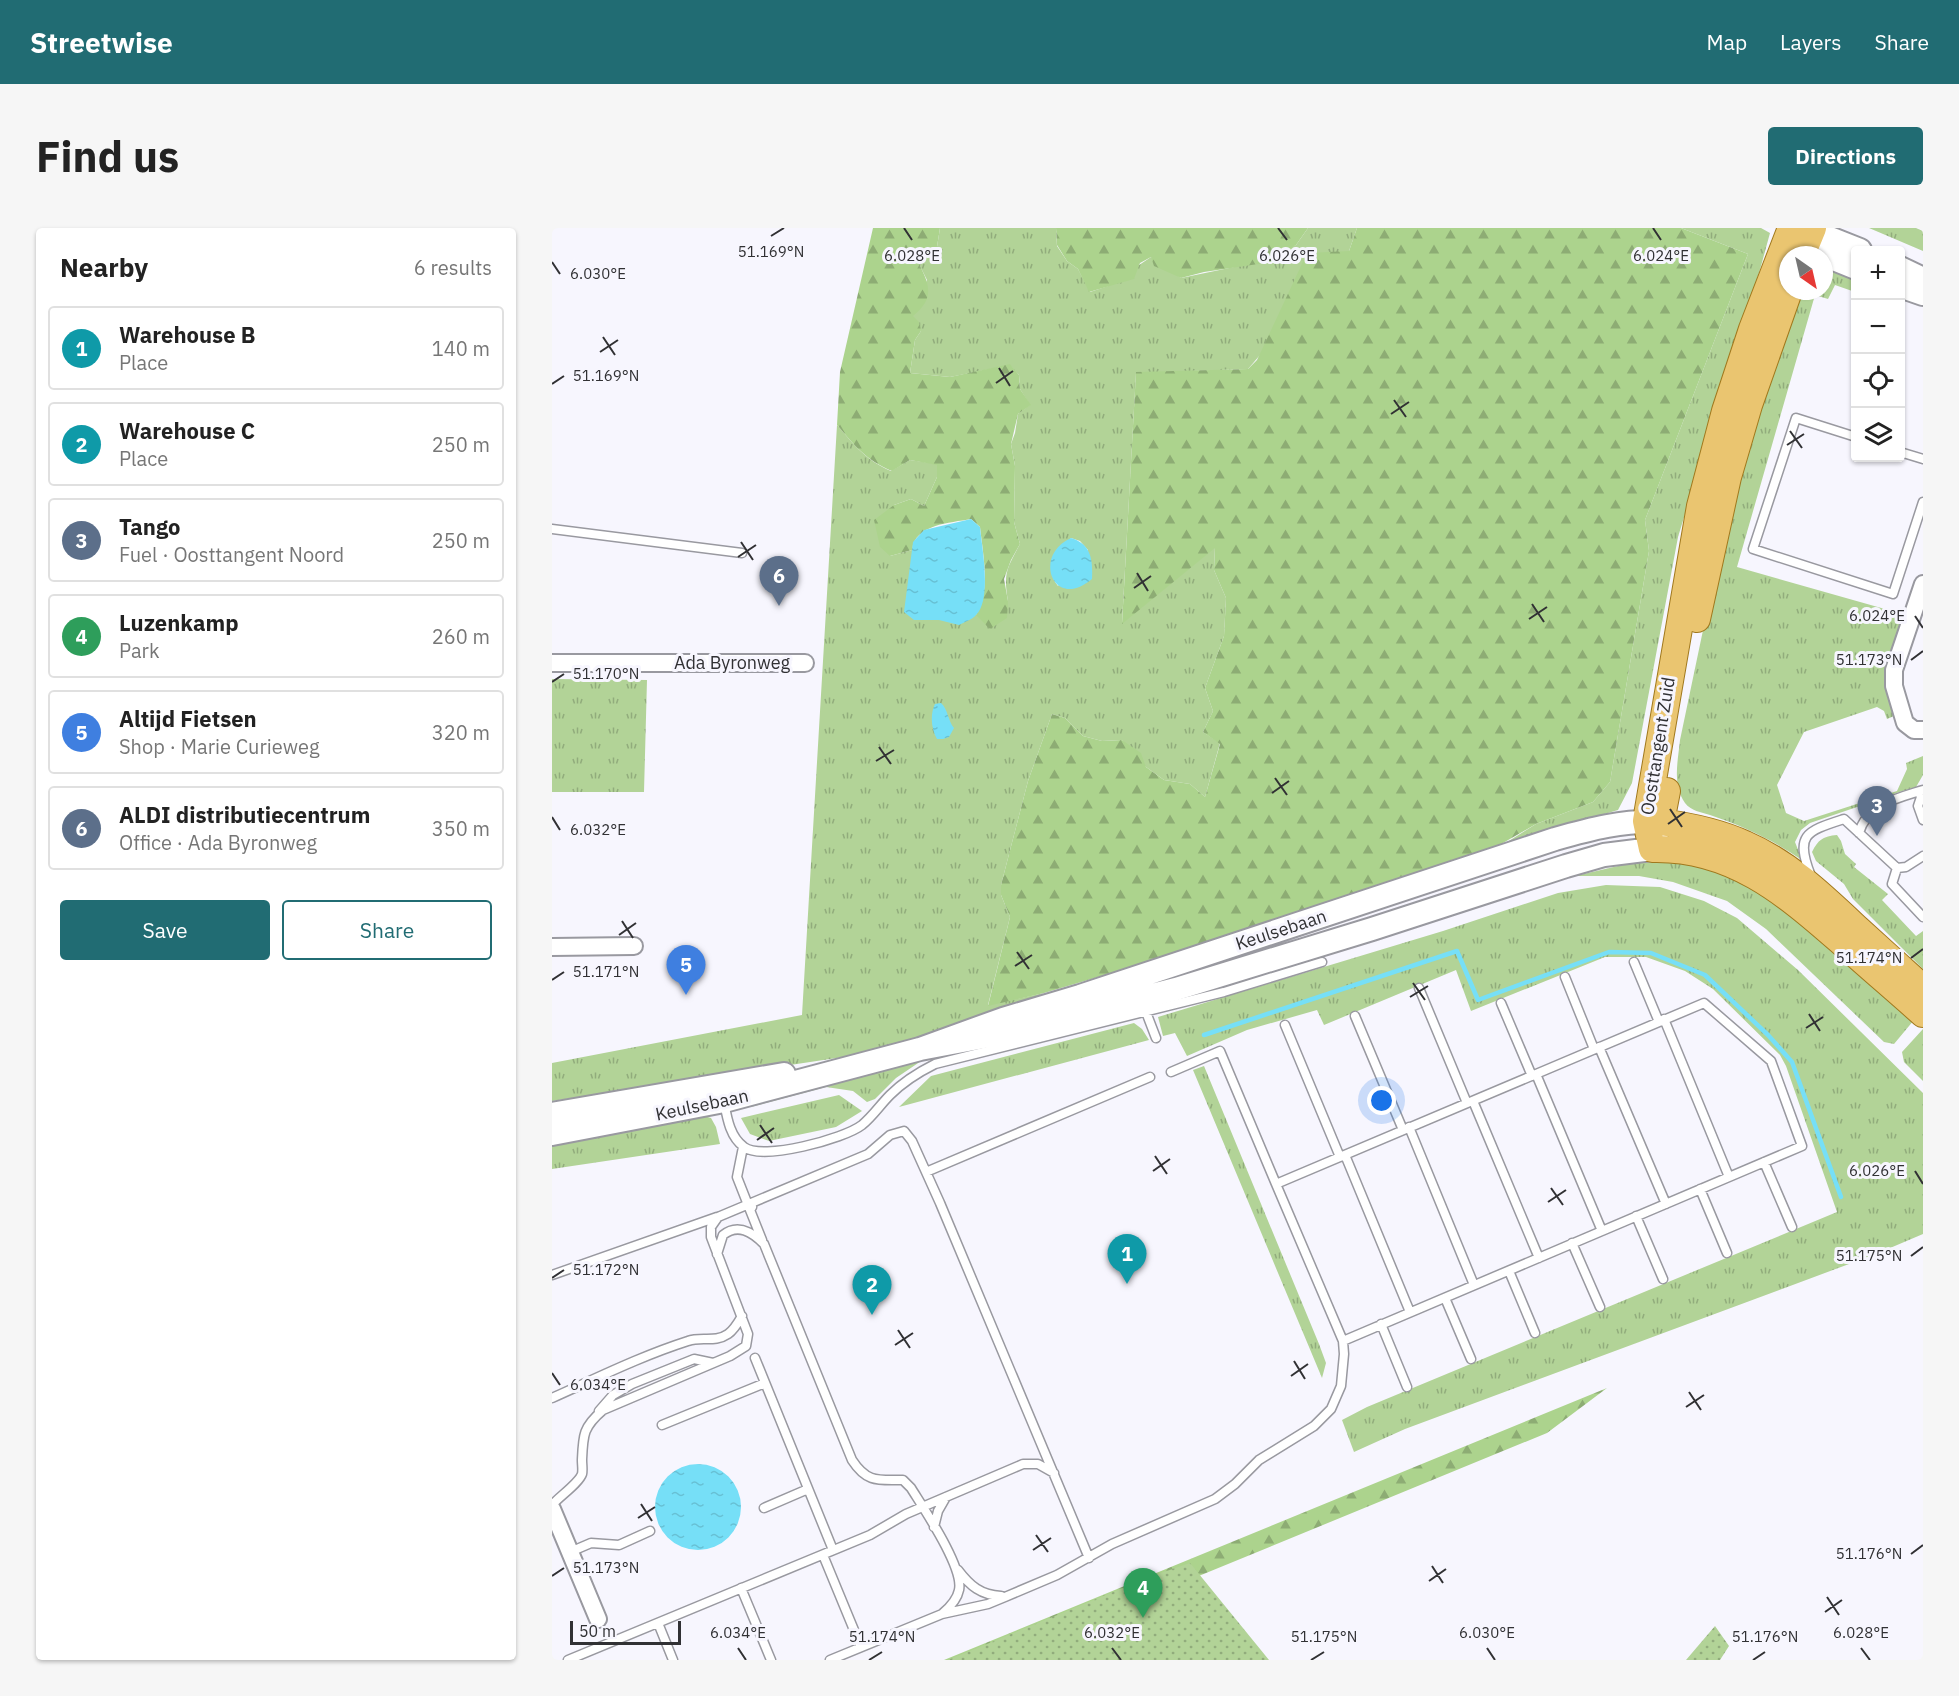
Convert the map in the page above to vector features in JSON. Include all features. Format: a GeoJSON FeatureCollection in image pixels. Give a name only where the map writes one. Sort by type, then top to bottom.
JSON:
{"type":"FeatureCollection","features":[{"type":"Feature","properties":{"kind":"main road"},"geometry":{"type":"LineString","coordinates":[[1805,240],[1851,248]]}},
{"type":"Feature","properties":{"kind":"main road"},"geometry":{"type":"LineString","coordinates":[[1805,240],[1851,265]]}},
{"type":"Feature","properties":{"kind":"main road","name":"Oosttangent Zuid"},"geometry":{"type":"LineString","coordinates":[[1652,849],[1653,821],[1700,506],[1729,400],[1752,329],[1805,240]]}},
{"type":"Feature","properties":{"kind":"main road"},"geometry":{"type":"LineString","coordinates":[[1905,270],[1923,279]]}},
{"type":"Feature","properties":{"kind":"main road"},"geometry":{"type":"LineString","coordinates":[[1905,288],[1923,294]]}},
{"type":"Feature","properties":{"kind":"main road","name":"Oosttangent Zuid"},"geometry":{"type":"LineString","coordinates":[[1653,821],[1728,477],[1752,394],[1786,300]]}},
{"type":"Feature","properties":{"kind":"main road"},"geometry":{"type":"LineString","coordinates":[[1653,821],[1712,832],[1747,844],[1787,868],[1819,893],[1923,988]]}},
{"type":"Feature","properties":{"kind":"main road","name":"Keulsebaan"},"geometry":{"type":"LineString","coordinates":[[920,1048],[1555,839],[1624,822],[1653,821]]}},
{"type":"Feature","properties":{"kind":"main road"},"geometry":{"type":"LineString","coordinates":[[1652,849],[1704,854],[1744,868],[1766,880],[1802,908],[1923,1014]]}},
{"type":"Feature","properties":{"kind":"main road","name":"Keulsebaan"},"geometry":{"type":"LineString","coordinates":[[552,1134],[920,1048],[1005,1033],[1176,989],[1372,929],[1575,863],[1604,855],[1652,849]]}},
{"type":"Feature","properties":{"kind":"main road","name":"Keulsebaan"},"geometry":{"type":"LineString","coordinates":[[552,1114],[722,1093]]}},
{"type":"Feature","properties":{"kind":"street"},"geometry":{"type":"LineString","coordinates":[[1923,584],[1894,670],[1894,686],[1905,723],[1914,730],[1923,730]]}},
{"type":"Feature","properties":{"kind":"street","name":"Ada Byronweg"},"geometry":{"type":"LineString","coordinates":[[552,663],[804,663]]}},
{"type":"Feature","properties":{"kind":"street"},"geometry":{"type":"LineString","coordinates":[[552,947],[634,946]]}},
{"type":"Feature","properties":{"kind":"street"},"geometry":{"type":"LineString","coordinates":[[552,1507],[598,1619]]}},
{"type":"Feature","properties":{"kind":"lane"},"geometry":{"type":"LineString","coordinates":[[1851,435],[1796,418],[1753,549],[1893,594],[1923,502]]}},
{"type":"Feature","properties":{"kind":"lane"},"geometry":{"type":"LineString","coordinates":[[1905,454],[1923,459]]}},
{"type":"Feature","properties":{"kind":"lane"},"geometry":{"type":"LineString","coordinates":[[552,529],[742,553]]}},
{"type":"Feature","properties":{"kind":"lane"},"geometry":{"type":"LineString","coordinates":[[1923,790],[1918,806],[1923,820]]}},
{"type":"Feature","properties":{"kind":"lane"},"geometry":{"type":"LineString","coordinates":[[1859,833],[1862,822],[1882,804],[1923,790]]}},
{"type":"Feature","properties":{"kind":"lane"},"geometry":{"type":"LineString","coordinates":[[1819,893],[1803,853],[1804,840],[1818,828],[1844,819],[1897,868],[1906,867],[1923,856]]}},
{"type":"Feature","properties":{"kind":"lane"},"geometry":{"type":"LineString","coordinates":[[1897,868],[1892,884],[1923,917]]}},
{"type":"Feature","properties":{"kind":"lane"},"geometry":{"type":"LineString","coordinates":[[722,1093],[732,1133],[743,1147],[751,1151],[769,1153],[834,1138],[861,1126],[899,1087],[935,1064],[1224,992],[1322,962]]}},
{"type":"Feature","properties":{"kind":"lane"},"geometry":{"type":"LineString","coordinates":[[1634,962],[1729,1177]]}},
{"type":"Feature","properties":{"kind":"lane"},"geometry":{"type":"LineString","coordinates":[[1565,977],[1666,1204]]}},
{"type":"Feature","properties":{"kind":"lane"},"geometry":{"type":"LineString","coordinates":[[1419,988],[1539,1258]]}},
{"type":"Feature","properties":{"kind":"lane"},"geometry":{"type":"LineString","coordinates":[[1501,1003],[1602,1231]]}},
{"type":"Feature","properties":{"kind":"lane"},"geometry":{"type":"LineString","coordinates":[[1276,1184],[1704,1003],[1771,1061],[1802,1146],[1343,1341]]}},
{"type":"Feature","properties":{"kind":"lane"},"geometry":{"type":"LineString","coordinates":[[1146,1012],[1156,1038]]}},
{"type":"Feature","properties":{"kind":"lane"},"geometry":{"type":"LineString","coordinates":[[1355,1016],[1474,1285]]}},
{"type":"Feature","properties":{"kind":"lane"},"geometry":{"type":"LineString","coordinates":[[1285,1025],[1410,1312]]}},
{"type":"Feature","properties":{"kind":"lane"},"geometry":{"type":"LineString","coordinates":[[830,1660],[942,1614],[988,1604],[1005,1597],[1057,1575],[1112,1544],[1215,1499],[1235,1484],[1259,1460],[1314,1426],[1331,1409],[1341,1386],[1343,1341],[1220,1051],[1171,1072]]}},
{"type":"Feature","properties":{"kind":"lane"},"geometry":{"type":"LineString","coordinates":[[926,1172],[1150,1077]]}},
{"type":"Feature","properties":{"kind":"lane"},"geometry":{"type":"LineString","coordinates":[[552,1275],[751,1205],[868,1154],[890,1135],[904,1131],[912,1141],[926,1172],[1089,1558]]}},
{"type":"Feature","properties":{"kind":"lane"},"geometry":{"type":"LineString","coordinates":[[743,1147],[737,1178],[751,1205],[764,1244],[852,1460],[861,1474],[877,1480],[903,1480],[911,1488],[969,1585],[981,1592],[1005,1597]]}},
{"type":"Feature","properties":{"kind":"lane"},"geometry":{"type":"LineString","coordinates":[[1764,1162],[1792,1227]]}},
{"type":"Feature","properties":{"kind":"lane"},"geometry":{"type":"LineString","coordinates":[[1700,1189],[1727,1253]]}},
{"type":"Feature","properties":{"kind":"lane"},"geometry":{"type":"LineString","coordinates":[[1636,1216],[1664,1280]]}},
{"type":"Feature","properties":{"kind":"lane"},"geometry":{"type":"LineString","coordinates":[[552,1507],[567,1489],[576,1484],[582,1473],[583,1435],[591,1421],[603,1410],[730,1356],[746,1346],[748,1334],[711,1238],[711,1227],[717,1217]]}},
{"type":"Feature","properties":{"kind":"lane"},"geometry":{"type":"LineString","coordinates":[[717,1254],[720,1240],[725,1233],[733,1230],[739,1229],[753,1233],[764,1244]]}},
{"type":"Feature","properties":{"kind":"lane"},"geometry":{"type":"LineString","coordinates":[[1572,1243],[1600,1307]]}},
{"type":"Feature","properties":{"kind":"lane"},"geometry":{"type":"LineString","coordinates":[[1509,1271],[1535,1333]]}},
{"type":"Feature","properties":{"kind":"lane"},"geometry":{"type":"LineString","coordinates":[[1445,1298],[1471,1359]]}},
{"type":"Feature","properties":{"kind":"lane"},"geometry":{"type":"LineString","coordinates":[[552,1398],[628,1364],[691,1340],[722,1337],[738,1325],[742,1316]]}},
{"type":"Feature","properties":{"kind":"lane"},"geometry":{"type":"LineString","coordinates":[[1381,1324],[1407,1387]]}},
{"type":"Feature","properties":{"kind":"lane"},"geometry":{"type":"LineString","coordinates":[[755,1358],[833,1550]]}},
{"type":"Feature","properties":{"kind":"lane"},"geometry":{"type":"LineString","coordinates":[[662,1425],[765,1383]]}},
{"type":"Feature","properties":{"kind":"lane"},"geometry":{"type":"LineString","coordinates":[[574,1659],[870,1535],[906,1514],[1023,1464],[1038,1464],[1054,1473]]}},
{"type":"Feature","properties":{"kind":"lane"},"geometry":{"type":"LineString","coordinates":[[764,1508],[808,1490]]}},
{"type":"Feature","properties":{"kind":"lane"},"geometry":{"type":"LineString","coordinates":[[934,1527],[938,1511],[946,1497]]}},
{"type":"Feature","properties":{"kind":"lane"},"geometry":{"type":"LineString","coordinates":[[570,1552],[591,1543],[619,1545],[650,1531]]}},
{"type":"Feature","properties":{"kind":"lane"},"geometry":{"type":"LineString","coordinates":[[823,1555],[861,1647]]}},
{"type":"Feature","properties":{"kind":"lane"},"geometry":{"type":"LineString","coordinates":[[942,1614],[955,1601],[960,1589],[958,1569]]}},
{"type":"Feature","properties":{"kind":"lane"},"geometry":{"type":"LineString","coordinates":[[741,1588],[771,1660]]}},
{"type":"Feature","properties":{"kind":"lane"},"geometry":{"type":"LineString","coordinates":[[658,1623],[673,1660]]}},
{"type":"Feature","properties":{"kind":"green space"},"geometry":{"type":"Polygon","coordinates":[[[873,228],[940,228],[936,253],[923,257],[920,266],[928,293],[924,304],[913,316],[919,322],[921,331],[915,340],[910,373],[950,377],[1010,364],[1019,375],[1020,389],[1031,405],[1018,414],[1011,444],[1015,466],[1014,522],[1020,544],[1004,579],[1008,601],[1007,618],[990,629],[976,615],[981,605],[985,572],[980,527],[971,519],[926,530],[915,541],[912,550],[890,556],[880,547],[874,520],[894,505],[911,499],[924,506],[937,477],[937,465],[910,460],[892,471],[868,457],[837,425],[840,372],[873,228]]]}},
{"type":"Feature","properties":{"kind":"green space"},"geometry":{"type":"Polygon","coordinates":[[[940,228],[1056,228],[1057,246],[1067,261],[1078,269],[1090,292],[1108,286],[1151,257],[1181,278],[1234,267],[1296,245],[1308,228],[1357,228],[1349,251],[1248,369],[1136,373],[1122,623],[1215,547],[1214,570],[1226,598],[1224,636],[1205,688],[1213,711],[1203,732],[1220,743],[1205,797],[1190,784],[1164,780],[1146,767],[1122,740],[1102,741],[1083,736],[1065,718],[1052,714],[1028,781],[1001,885],[1001,895],[1010,917],[988,1005],[1044,993],[988,1018],[850,1056],[552,1101],[552,1063],[802,1015],[837,425],[855,446],[882,467],[891,471],[910,460],[937,464],[937,477],[924,506],[911,499],[894,505],[890,556],[912,550],[913,542],[983,556],[983,594],[976,615],[1008,601],[1007,571],[1020,544],[1014,522],[1015,466],[1011,444],[1018,414],[1030,405],[1020,389],[1019,375],[1010,365],[950,377],[910,373],[915,340],[921,331],[912,317],[927,280],[920,266],[923,257],[936,253],[940,228]],[[1071,538],[1055,561],[1052,573],[1058,586],[1088,550],[1080,541],[1071,538]]]}},
{"type":"Feature","properties":{"kind":"green space"},"geometry":{"type":"Polygon","coordinates":[[[1056,228],[1308,228],[1296,245],[1265,263],[1204,272],[1181,278],[1154,266],[1151,257],[1140,263],[1134,279],[1089,292],[1078,269],[1067,261],[1057,245],[1056,228]]]}},
{"type":"Feature","properties":{"kind":"green space"},"geometry":{"type":"Polygon","coordinates":[[[1357,228],[1681,228],[1748,254],[1645,520],[1649,551],[1610,782],[1593,802],[1536,824],[1489,851],[1349,895],[1213,943],[1044,993],[988,1006],[1010,917],[1001,895],[1001,885],[1028,781],[1052,714],[1065,718],[1083,736],[1102,741],[1122,740],[1141,753],[1146,767],[1164,780],[1190,784],[1205,797],[1220,744],[1203,732],[1213,711],[1205,688],[1224,636],[1226,598],[1214,570],[1215,548],[1122,624],[1136,372],[1248,369],[1257,360],[1307,253],[1349,251],[1357,228]]]}},
{"type":"Feature","properties":{"kind":"green space"},"geometry":{"type":"Polygon","coordinates":[[[1681,228],[1761,228],[1770,233],[1678,537],[1632,783],[1618,810],[1504,844],[1536,824],[1593,802],[1610,782],[1649,551],[1645,520],[1748,254],[1681,228]]]}},
{"type":"Feature","properties":{"kind":"green space"},"geometry":{"type":"Polygon","coordinates":[[[1869,228],[1916,228],[1923,231],[1923,251],[1869,228]]]}},
{"type":"Feature","properties":{"kind":"green space"},"geometry":{"type":"Polygon","coordinates":[[[1833,267],[1851,274],[1851,291],[1835,285],[1833,289],[1833,267]]]}},
{"type":"Feature","properties":{"kind":"green space"},"geometry":{"type":"Polygon","coordinates":[[[1791,300],[1814,300],[1737,567],[1906,615],[1884,685],[1894,716],[1887,719],[1884,711],[1877,707],[1804,732],[1777,785],[1786,813],[1804,821],[1897,791],[1907,769],[1906,763],[1923,756],[1923,775],[1916,787],[1886,797],[1873,810],[1857,807],[1810,823],[1801,830],[1795,842],[1802,860],[1758,834],[1690,808],[1678,788],[1677,764],[1680,740],[1746,425],[1791,300]]]}},
{"type":"Feature","properties":{"kind":"green space"},"geometry":{"type":"Polygon","coordinates":[[[552,679],[647,680],[644,792],[552,792],[552,679]]]}},
{"type":"Feature","properties":{"kind":"green space"},"geometry":{"type":"Polygon","coordinates":[[[1837,835],[1845,854],[1856,864],[1854,867],[1888,894],[1882,900],[1916,936],[1923,931],[1923,969],[1853,899],[1844,884],[1816,861],[1812,852],[1816,844],[1828,836],[1837,835]]]}},
{"type":"Feature","properties":{"kind":"green space"},"geometry":{"type":"Polygon","coordinates":[[[1677,861],[1724,872],[1805,922],[1914,1020],[1894,1044],[1884,1042],[1766,929],[1727,901],[1673,882],[1639,876],[1575,876],[1631,863],[1677,861]]]}},
{"type":"Feature","properties":{"kind":"green space"},"geometry":{"type":"Polygon","coordinates":[[[1606,885],[1660,887],[1704,901],[1737,918],[1798,970],[1923,1093],[1923,1234],[1876,1254],[1405,1429],[1354,1452],[1342,1420],[1367,1407],[1837,1212],[1786,1066],[1780,1055],[1713,989],[1685,971],[1646,957],[1605,957],[1471,1011],[1456,970],[1324,1025],[1317,1010],[1247,1030],[1187,1056],[1175,1033],[1163,1036],[1158,1017],[1443,931],[1558,893],[1606,885]]]}},
{"type":"Feature","properties":{"kind":"green space"},"geometry":{"type":"Polygon","coordinates":[[[1134,1023],[1142,1029],[1149,1040],[899,1107],[931,1076],[1134,1023]]]}},
{"type":"Feature","properties":{"kind":"green space"},"geometry":{"type":"Polygon","coordinates":[[[1923,1029],[1923,1081],[1904,1062],[1902,1052],[1923,1029]]]}},
{"type":"Feature","properties":{"kind":"green space"},"geometry":{"type":"Polygon","coordinates":[[[930,1055],[896,1078],[875,1099],[867,1102],[853,1091],[826,1087],[751,1107],[775,1093],[930,1055]]]}},
{"type":"Feature","properties":{"kind":"green space"},"geometry":{"type":"Polygon","coordinates":[[[1204,1066],[1319,1344],[1326,1363],[1322,1378],[1193,1070],[1204,1066]]]}},
{"type":"Feature","properties":{"kind":"green space"},"geometry":{"type":"Polygon","coordinates":[[[839,1095],[862,1111],[836,1127],[769,1141],[750,1134],[741,1118],[839,1095]]]}},
{"type":"Feature","properties":{"kind":"green space"},"geometry":{"type":"Polygon","coordinates":[[[697,1114],[711,1118],[720,1144],[552,1169],[552,1142],[697,1114]]]}},
{"type":"Feature","properties":{"kind":"green space"},"geometry":{"type":"Polygon","coordinates":[[[1607,1388],[1547,1433],[1189,1580],[1260,1660],[944,1660],[1607,1388]]]}},
{"type":"Feature","properties":{"kind":"green space"},"geometry":{"type":"Polygon","coordinates":[[[1190,1563],[1269,1660],[948,1660],[1152,1576],[1190,1563]]]}},
{"type":"Feature","properties":{"kind":"green space"},"geometry":{"type":"Polygon","coordinates":[[[1715,1626],[1729,1646],[1720,1660],[1686,1660],[1715,1626]]]}},
{"type":"Feature","properties":{"kind":"water"},"geometry":{"type":"Polygon","coordinates":[[[971,519],[980,527],[985,573],[984,598],[981,608],[974,617],[959,625],[939,620],[914,620],[904,612],[913,542],[924,530],[971,519]]]}},
{"type":"Feature","properties":{"kind":"water"},"geometry":{"type":"Polygon","coordinates":[[[1071,538],[1087,548],[1092,565],[1092,579],[1078,587],[1067,589],[1058,585],[1052,577],[1050,567],[1052,556],[1059,546],[1071,538]]]}},
{"type":"Feature","properties":{"kind":"water"},"geometry":{"type":"Polygon","coordinates":[[[941,703],[954,728],[949,737],[937,739],[932,726],[933,708],[935,704],[941,703]]]}},
{"type":"Feature","properties":{"kind":"water"},"geometry":{"type":"Polygon","coordinates":[[[698,1464],[722,1471],[734,1483],[741,1507],[734,1531],[722,1543],[698,1550],[674,1543],[662,1531],[655,1507],[662,1483],[674,1471],[698,1464]]]}},
{"type":"Feature","properties":{"kind":"waterway"},"geometry":{"type":"LineString","coordinates":[[1204,1035],[1457,951],[1478,1000],[1609,952],[1651,953],[1705,975],[1768,1035],[1792,1062],[1841,1197]]}},
{"type":"Feature","properties":{"kind":"place","name":"ALDI distributiecentrum"},"geometry":{"type":"Point","coordinates":[779,606]}},
{"type":"Feature","properties":{"kind":"place","name":"Tango"},"geometry":{"type":"Point","coordinates":[1877,836]}},
{"type":"Feature","properties":{"kind":"place","name":"Altijd Fietsen"},"geometry":{"type":"Point","coordinates":[686,995]}},
{"type":"Feature","properties":{"kind":"place","name":"Warehouse B"},"geometry":{"type":"Point","coordinates":[1127,1284]}},
{"type":"Feature","properties":{"kind":"place","name":"Warehouse C"},"geometry":{"type":"Point","coordinates":[872,1315]}},
{"type":"Feature","properties":{"kind":"place","name":"Luzenkamp"},"geometry":{"type":"Point","coordinates":[1143,1618]}}]}
